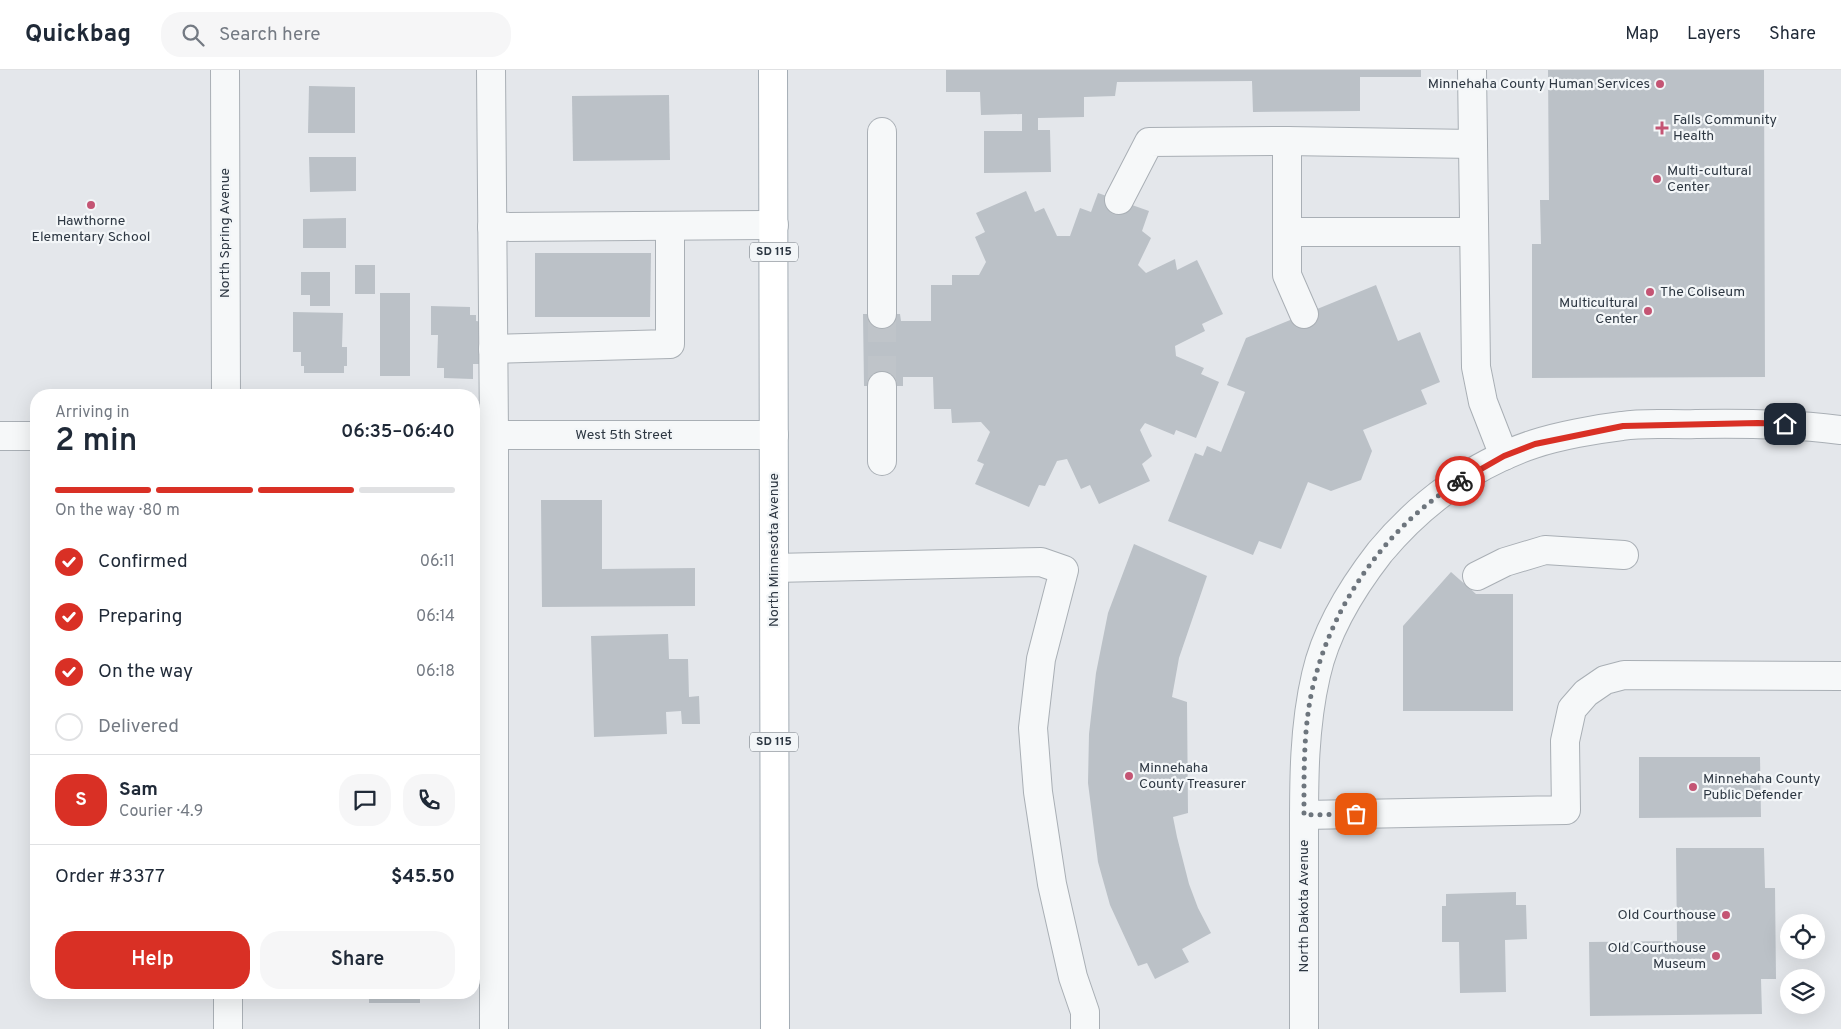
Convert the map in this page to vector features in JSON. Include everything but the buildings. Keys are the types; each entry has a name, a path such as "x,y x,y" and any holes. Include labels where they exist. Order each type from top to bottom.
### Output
{"main road":[{"name":"North Minnesota Avenue","path":"773,70 775,1029"}],"street":[{"name":"North Spring Avenue","path":"225,70 226,389"},
{"path":"492,70 493,349 484,435 494,1029"},
{"path":"1472,70 1476,367 1482,402 1504,456 1535,444 1623,426 1758,423 1841,430"},
{"path":"882,132 882,314"},
{"path":"1119,200 1149,142 1287,141 1473,144"},
{"path":"1287,141 1287,275 1304,314"},
{"path":"492,227 774,225"},
{"path":"493,349 670,344 670,226"},
{"path":"1287,232 1474,232"},
{"path":"882,386 882,461"},
{"name":"West 5th Street","path":"484,435 774,435"},
{"path":"0,436 30,436"},
{"name":"North Dakota Avenue","path":"1304,1029 1305,757 1308,713 1316,672 1330,633 1345,603 1368,568 1394,535 1424,506 1458,482 1504,456"},
{"path":"1477,576 1505,562 1545,550 1624,555"},
{"path":"774,568 1041,562 1064,570 1041,659 1033,728 1038,792 1052,884 1073,977 1085,1012 1085,1029"},
{"path":"1304,815 1566,810 1565,741 1572,709 1586,693 1605,680 1624,675 1841,676"},
{"path":"228,999 228,1029"}],"tunnel":[{"path":"882,314 882,386"}],"way so far":[{"path":"1356,814 1304,815 1308,713 1316,672 1330,633 1345,603 1368,568 1394,535 1424,506 1460,481"}],"place":[{"name":"Minnehaha County Human Services","path":"1660,84"},
{"name":"Falls Community Health","path":"1662,128"},
{"name":"Multi-cultural Center","path":"1657,179"},
{"name":"Hawthorne Elementary School","path":"91,205"},
{"name":"The Coliseum","path":"1650,292"},
{"name":"Multicultural Center","path":"1648,311"},
{"name":"Minnehaha County Treasurer","path":"1129,776"},
{"name":"Minnehaha County Public Defender","path":"1693,787"},
{"name":"Old Courthouse","path":"1726,915"},
{"name":"Old Courthouse Museum","path":"1716,956"}],"route":[{"path":"1460,481 1504,456 1535,444 1623,426 1785,424"}]}
